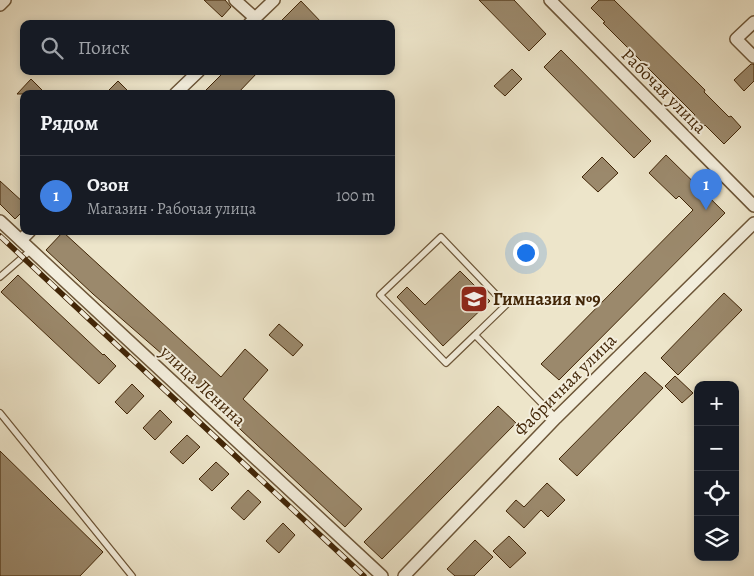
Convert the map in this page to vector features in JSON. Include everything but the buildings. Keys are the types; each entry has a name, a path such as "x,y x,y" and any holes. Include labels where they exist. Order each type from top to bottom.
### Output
{"street":[{"path":"0,5 5,0"},
{"path":"235,0 251,20"},
{"path":"253,20 274,0"},
{"name":"Рабочая улица","path":"550,0 754,206"},
{"path":"754,22 736,39 754,57"},
{"path":"179,90 195,75"},
{"name":"улица Ленина","path":"0,221 382,576"},
{"name":"Фабричная улица","path":"404,576 556,418 754,223"},
{"path":"21,240 26,235"}],"lane":[{"path":"441,237 506,305 475,335 446,363 380,295 441,237"},
{"path":"0,277 31,250"},
{"path":"475,335 556,418"},
{"path":"0,413 132,576"}],"railway":[{"path":"0,236 364,576"}],"place":[{"name":"Озон","path":"706,210"},
{"name":"Гимназия №9","path":"474,299"}]}
